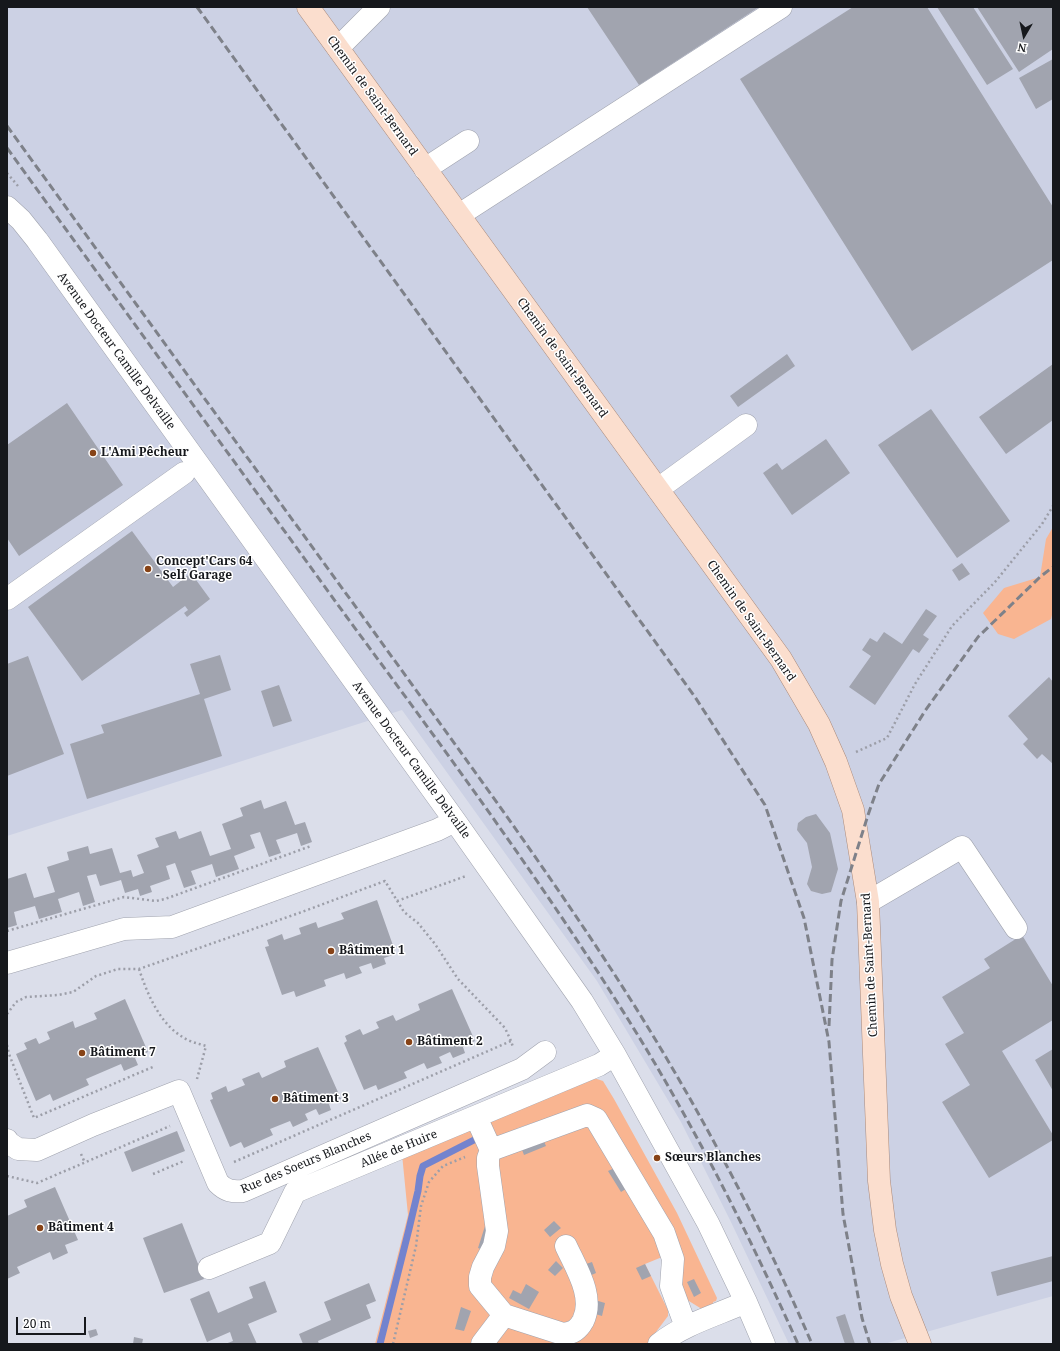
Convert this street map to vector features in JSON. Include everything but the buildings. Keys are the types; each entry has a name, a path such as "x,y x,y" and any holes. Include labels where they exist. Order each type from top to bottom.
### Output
{"main road":[{"name":"Chemin de Saint-Bernard","path":"308,7 781,659 819,724 836,762 853,810 868,902 880,1181 885,1230 892,1264 901,1296 920,1344"}],"street":[{"path":"338,48 379,7"},
{"path":"459,215 781,7"},
{"path":"425,169 468,141"},
{"name":"Avenue Docteur Camille Delvaille","path":"7,208 21,220 37,240 455,821 582,1001 615,1055 708,1224 746,1302 764,1344"},
{"path":"658,489 746,425"},
{"path":"7,599 184,473"},
{"path":"7,963 124,929 172,927 436,830 455,821"},
{"path":"868,902 962,847 1016,928"},
{"name":"Rue des Soeurs Blanches","path":"7,1140 18,1149 37,1150 94,1125 179,1091 218,1183 224,1189 233,1192 243,1191 522,1069 545,1052"},
{"name":"Allée de Huire","path":"209,1268 270,1243 295,1192 599,1065 615,1055"},
{"path":"490,1148 587,1115 596,1119 664,1233 673,1259 671,1286 686,1327"},
{"path":"476,1117 490,1148 488,1166 497,1231 494,1246 483,1267 480,1277 480,1286 504,1315 563,1334 572,1333 580,1327 584,1318 586,1309 585,1289 566,1246"},
{"path":"659,1344 686,1327 746,1302"},
{"path":"482,1344 504,1315"}],"path":[{"path":"836,762 887,738 915,684 952,626 995,582 1042,524 1053,506"},
{"path":"7,931 124,897 156,901 160,900 311,846"},
{"path":"397,901 468,876"},
{"path":"8,1012 16,1002 26,997 58,995 73,992 96,976 118,969 139,969 385,881 404,912 418,923 435,944 458,979 504,1028 522,1069"},
{"path":"139,969 148,995 164,1019 176,1032 188,1040 206,1046 196,1084"},
{"path":"7,1006 8,1012"},
{"path":"232,1163 511,1041"},
{"path":"7,1045 9,1054 34,1118 155,1066"},
{"path":"7,1176 37,1183 172,1126"},
{"path":"393,1344 416,1246 421,1206 429,1182 443,1166 490,1148"},
{"path":"153,1174 187,1160"}],"shaded area":[{"path":"7,7 1053,7 1053,1296 884,1344 789,1344 681,1122 597,981 402,710 7,836"},
{"path":"1053,527 1053,611 1051,619 1014,639 998,634 983,613 1004,588 1040,577 1046,539"},
{"path":"592,1079 603,1081 677,1213 717,1298 716,1301 713,1302 714,1307 705,1311 684,1298 682,1290 682,1271 608,1128 560,1114 518,1128 503,1139 494,1139 489,1124 491,1119"},
{"path":"592,1124 667,1255 645,1264 668,1310 668,1316 647,1344 375,1344 408,1215 402,1154 471,1128 483,1160"}],"waterway":[{"path":"380,1344 423,1166 474,1140"}],"railway":[{"path":"197,7 695,697 765,805 804,918 829,1042 843,1214 862,1318 870,1344"},
{"path":"7,126 464,757 583,926 667,1059 694,1105 768,1247 812,1344"},
{"path":"7,148 497,823 605,983 683,1112 743,1227 798,1344"},
{"path":"829,1026 832,960 841,901 879,784 925,711 978,637 1040,577 1053,567"}],"place":[{"name":"L'Ami Pêcheur","path":"93,453"},
{"name":"Concept'Cars 64 - Self Garage","path":"148,569"},
{"name":"Bâtiment 1","path":"331,951"},
{"name":"Bâtiment 2","path":"409,1042"},
{"name":"Bâtiment 7","path":"82,1053"},
{"name":"Bâtiment 3","path":"275,1099"},
{"name":"Sœurs Blanches","path":"657,1158"},
{"name":"Bâtiment 4","path":"40,1228"}]}
